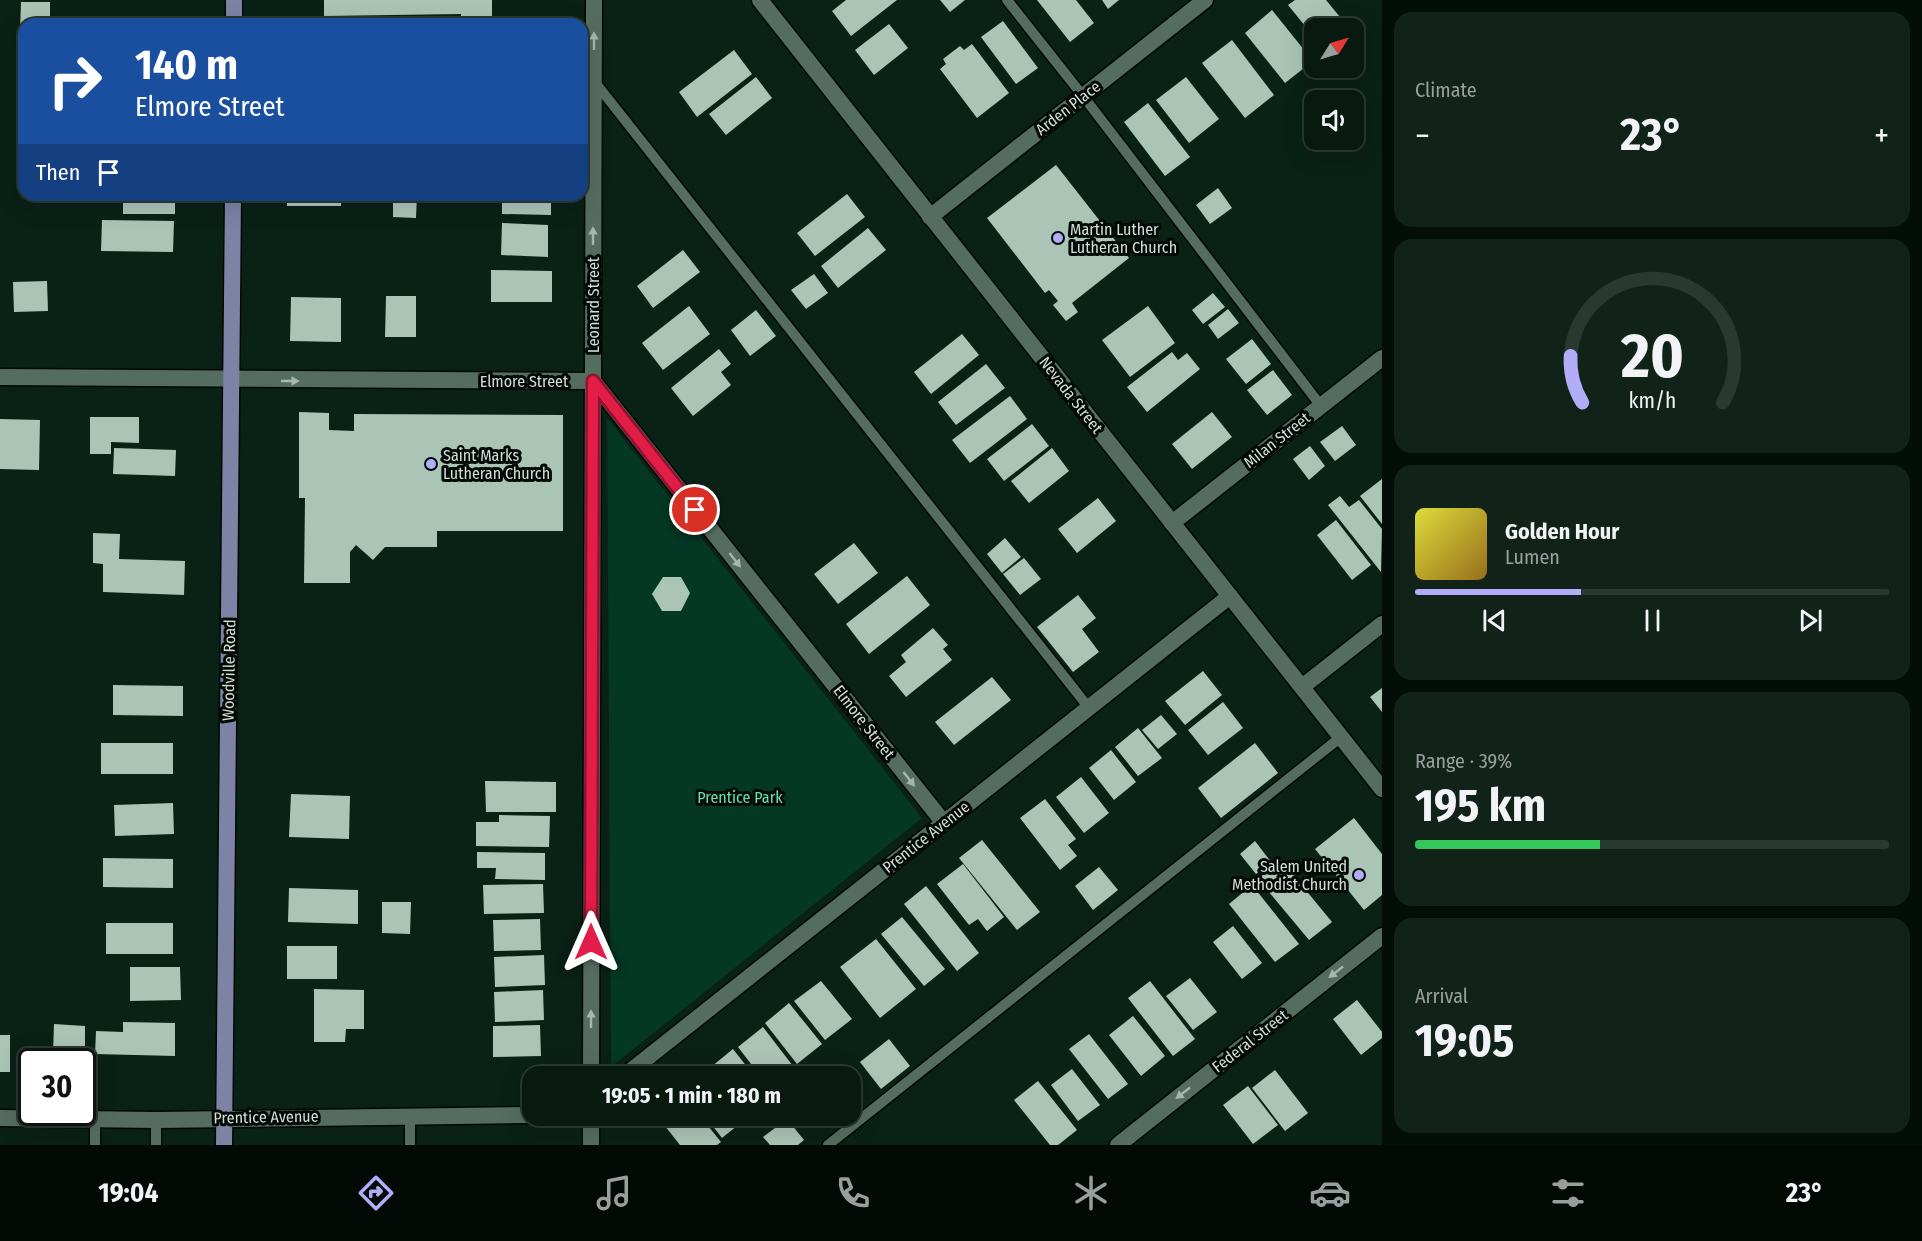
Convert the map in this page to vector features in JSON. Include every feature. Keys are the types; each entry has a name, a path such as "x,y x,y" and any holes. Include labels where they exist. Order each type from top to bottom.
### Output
{"main road":[{"path":"234,0 234,18"},
{"name":"Woodville Road","path":"224,1145 233,201"}],"street":[{"name":"Leonard Street","path":"591,1066 594,0"},
{"name":"Nevada Street","path":"760,0 1382,789"},
{"name":"Arden Place","path":"930,217 1205,0"},
{"name":"Milan Street","path":"1172,523 1382,358"},
{"name":"Elmore Street","path":"0,377 593,381 944,823"},
{"name":"Prentice Avenue","path":"637,1066 1230,596"},
{"path":"1302,687 1382,624"},
{"name":"Federal Street","path":"1118,1145 1382,936"},
{"name":"Prentice Avenue","path":"96,1118 156,1120 522,1115"},
{"name":"Prentice Avenue","path":"0,1118 18,1118"},
{"path":"591,1126 591,1145"}],"lane":[{"path":"1007,0 1320,406"},
{"path":"594,81 1089,708"},
{"path":"828,1145 1341,737"},
{"path":"410,1116 410,1145"},
{"path":"156,1120 156,1145"},
{"path":"95,1126 95,1145"}],"green space":[{"name":"Prentice Park","path":"607,418 922,818 611,1066"}],"building":[{"path":"324,0 492,0 492,18 461,18 461,14 324,16"},
{"path":"846,0 897,0 851,36 832,11"},
{"path":"940,0 965,0 950,12"},
{"path":"1037,0 1076,0 1094,23 1070,42"},
{"path":"1102,0 1119,0 1108,9"},
{"path":"1295,0 1326,0 1341,18 1304,18 1304,25 1288,5"},
{"path":"21,2 50,2 50,18 20,18"},
{"path":"1272,10 1304,50 1304,68 1285,83 1245,33"},
{"path":"1003,21 1038,68 1016,84 981,37"},
{"path":"889,24 908,48 874,75 855,50"},
{"path":"1232,40 1274,95 1245,118 1202,63"},
{"path":"972,44 1009,93 977,118 940,69 946,64 943,59 960,46 964,50"},
{"path":"734,50 752,74 697,117 679,92"},
{"path":"756,77 772,98 726,135 709,114"},
{"path":"1186,77 1219,119 1189,143 1156,100"},
{"path":"1148,103 1190,157 1165,176 1124,122"},
{"name":"Martin Luther Lutheran Church","path":"1056,165 1129,258 1072,303 1078,312 1066,321 1053,305 1058,301 1049,290 1045,293 987,218"},
{"path":"1218,188 1232,208 1210,224 1196,205"},
{"path":"847,194 865,217 815,256 797,233"},
{"path":"123,201 175,201 175,214 123,214"},
{"path":"287,201 341,201 341,206 287,206"},
{"path":"393,201 417,201 416,218 393,217"},
{"path":"502,201 551,201 551,215 502,214"},
{"path":"102,220 174,221 173,252 101,251"},
{"path":"502,223 548,225 548,257 501,255"},
{"path":"868,228 886,250 838,288 821,266"},
{"path":"683,250 700,272 653,308 637,286"},
{"path":"491,270 552,271 552,302 491,302"},
{"path":"814,274 828,293 806,309 791,290"},
{"path":"47,281 48,311 14,312 13,282"},
{"path":"1213,293 1225,307 1203,324 1192,310"},
{"path":"386,296 416,296 416,337 385,337"},
{"path":"291,297 341,298 341,342 290,341"},
{"path":"689,306 710,334 663,370 642,343"},
{"path":"1148,306 1175,343 1130,377 1102,340"},
{"path":"1228,309 1239,323 1218,339 1208,325"},
{"path":"756,310 776,336 750,356 731,330"},
{"path":"962,334 979,355 931,394 914,372"},
{"path":"1252,339 1271,364 1246,384 1226,359"},
{"path":"719,349 731,364 721,372 731,385 693,416 671,388"},
{"path":"1172,352 1178,360 1187,353 1200,369 1147,412 1127,387"},
{"path":"986,364 1005,388 956,425 938,402"},
{"path":"1273,370 1292,395 1267,415 1247,390"},
{"path":"1010,396 1027,419 970,463 952,440"},
{"name":"Saint Marks Lutheran Church","path":"299,412 329,413 329,430 354,431 354,414 563,415 563,531 437,531 437,547 385,547 373,560 356,545 350,552 350,583 304,583 305,498 299,498"},
{"path":"1212,412 1232,437 1192,469 1172,444"},
{"path":"90,417 139,417 139,443 111,442 111,454 90,454"},
{"path":"0,419 40,420 39,470 0,469"},
{"path":"1032,424 1049,446 1004,481 987,459"},
{"path":"1342,426 1356,445 1335,461 1320,442"},
{"path":"1310,446 1325,466 1309,480 1293,459"},
{"path":"114,448 176,450 175,476 113,474"},
{"path":"1052,448 1069,471 1029,503 1011,481"},
{"path":"1382,479 1382,524 1360,496"},
{"path":"1340,496 1349,507 1359,500 1382,529 1381,572 1328,505"},
{"path":"1098,498 1116,521 1077,553 1058,529"},
{"path":"1336,520 1371,565 1352,580 1317,535"},
{"path":"93,533 120,534 119,559 185,561 184,595 103,592 103,564 93,563"},
{"path":"1005,538 1021,557 1002,573 987,554"},
{"path":"854,543 878,573 838,604 814,574"},
{"path":"1024,558 1041,579 1020,595 1003,574"},
{"path":"907,576 930,605 869,654 846,624"},
{"path":"663,577 681,577 690,593 681,611 662,611 652,594"},
{"path":"1078,595 1096,618 1082,629 1099,652 1073,672 1037,627"},
{"path":"933,628 948,645 943,649 952,660 906,697 889,676 906,662 901,655"},
{"path":"1203,671 1222,695 1185,725 1165,701"},
{"path":"992,677 1011,700 954,745 935,722"},
{"path":"113,685 183,686 183,716 113,715"},
{"path":"1382,688 1382,712 1370,697"},
{"path":"1223,702 1243,728 1208,755 1188,730"},
{"path":"1161,715 1177,734 1158,749 1142,730"},
{"path":"1138,728 1162,758 1138,776 1115,747"},
{"path":"101,743 173,743 173,774 101,774"},
{"path":"1255,743 1278,773 1221,818 1198,788"},
{"path":"1111,750 1136,782 1114,800 1089,768"},
{"path":"1081,777 1109,813 1084,833 1056,797"},
{"path":"485,781 556,782 556,812 486,812"},
{"path":"291,794 350,796 349,839 289,837"},
{"path":"1045,799 1076,839 1068,845 1077,856 1060,870 1020,818"},
{"path":"173,803 174,834 115,836 114,805"},
{"path":"499,815 550,816 549,847 476,846 476,822 499,822"},
{"name":"Salem United Methodist Church","path":"1354,818 1382,854 1382,895 1364,910 1315,849"},
{"path":"982,840 1040,912 1017,930 959,858"},
{"path":"1255,841 1271,862 1256,874 1240,854"},
{"path":"477,852 545,853 545,880 495,879 496,868 477,868"},
{"path":"103,858 173,859 173,888 103,887"},
{"path":"1281,860 1332,922 1309,940 1258,879"},
{"path":"963,864 1004,917 987,931 978,919 969,925 937,884"},
{"path":"1099,867 1118,890 1093,910 1075,886"},
{"path":"543,884 544,913 484,914 483,885"},
{"path":"1252,885 1299,944 1275,962 1229,904"},
{"path":"926,886 979,953 957,971 904,904"},
{"path":"289,888 358,890 358,924 288,922"},
{"path":"382,902 411,902 410,934 382,933"},
{"path":"902,917 945,969 924,986 881,934"},
{"path":"540,919 541,950 494,951 493,920"},
{"path":"106,923 173,923 173,954 106,954"},
{"path":"1233,926 1262,963 1242,979 1213,942"},
{"path":"876,939 916,989 880,1018 840,967"},
{"path":"287,946 337,946 337,979 287,979"},
{"path":"544,955 545,985 495,987 494,957"},
{"path":"130,967 180,967 181,1000 130,1001"},
{"path":"1190,978 1217,1012 1193,1030 1166,996"},
{"path":"821,981 852,1019 825,1040 794,1001"},
{"path":"1150,981 1195,1039 1173,1056 1128,998"},
{"path":"314,989 364,990 364,1029 346,1029 345,1042 314,1042"},
{"path":"543,990 544,1020 495,1022 494,992"},
{"path":"1357,1000 1382,1032 1382,1038 1361,1055 1333,1019"},
{"path":"789,1003 822,1044 797,1064 765,1023"},
{"path":"1133,1016 1165,1056 1141,1076 1109,1035"},
{"path":"123,1022 175,1023 175,1056 96,1054 96,1031 123,1032"},
{"path":"54,1024 85,1026 85,1048 53,1048"},
{"path":"540,1025 541,1056 493,1057 493,1026"},
{"path":"763,1027 793,1066 753,1066 738,1047"},
{"path":"1089,1034 1128,1084 1108,1099 1069,1049"},
{"path":"0,1035 10,1035 10,1072 0,1072"},
{"path":"889,1039 910,1066 881,1089 860,1062"},
{"path":"733,1049 746,1066 712,1066"},
{"path":"1072,1069 1100,1105 1078,1121 1051,1085"},
{"path":"1275,1070 1308,1113 1285,1131 1252,1088"},
{"path":"1038,1081 1077,1130 1058,1145 1050,1145 1014,1100"},
{"path":"1248,1086 1278,1125 1253,1144 1223,1105"},
{"path":"665,1126 708,1126 721,1142 717,1145 680,1145"},
{"path":"713,1126 737,1126 722,1138"},
{"path":"778,1126 793,1126 804,1140 798,1145 770,1145 763,1137"}],"place":[{"name":"Martin Luther Lutheran Church","path":"1058,238"},
{"name":"Saint Marks Lutheran Church","path":"431,464"},
{"name":"Salem United Methodist Church","path":"1359,875"}],"route":[{"path":"591,942 593,381 695,510"}]}
